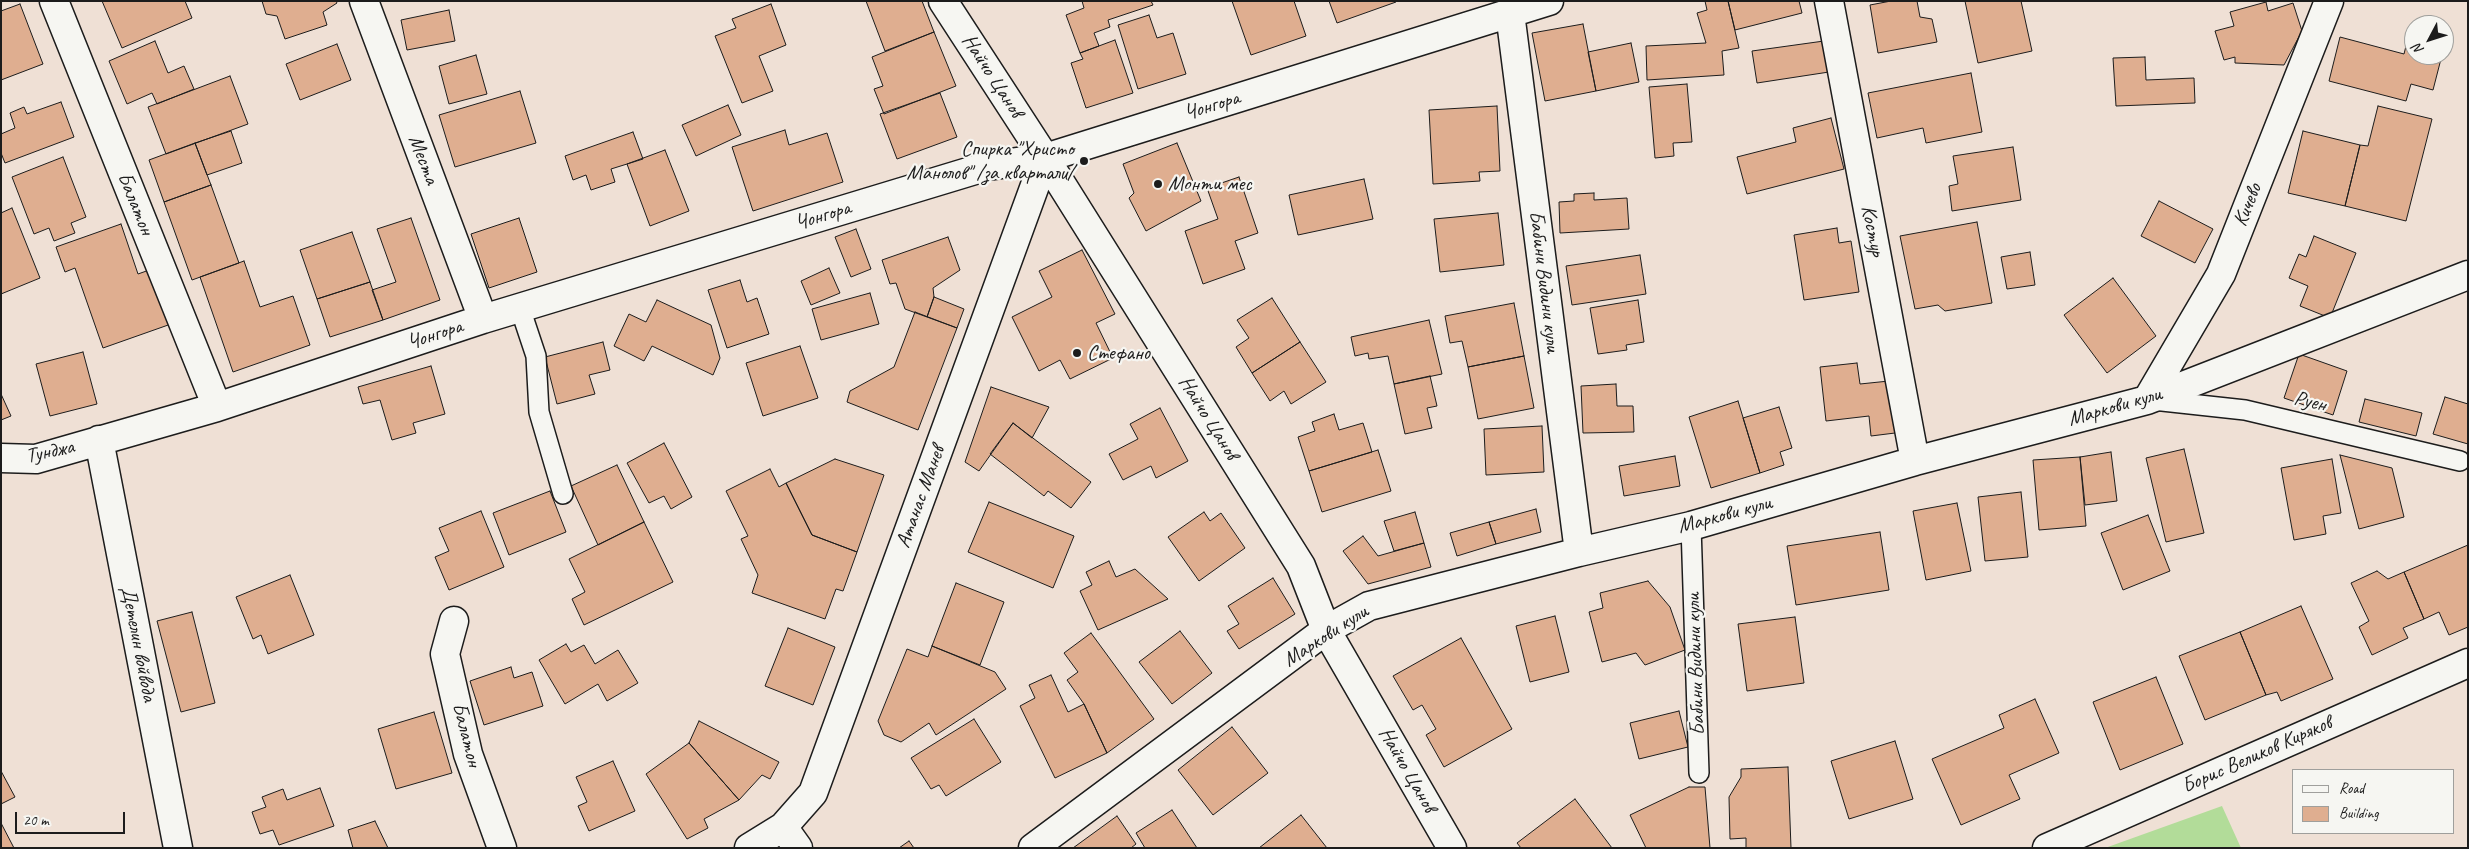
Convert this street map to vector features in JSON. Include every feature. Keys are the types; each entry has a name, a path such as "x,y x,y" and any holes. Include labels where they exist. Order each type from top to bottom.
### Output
{"street":[{"name":"Балатон","path":"54,1 217,407"},
{"name":"Места","path":"364,1 483,319"},
{"name":"Найчо Цанов","path":"943,1 1045,158 1301,566 1326,630 1452,848"},
{"name":"Чонгора","path":"99,440 217,407 483,319 988,166 1045,158 1549,1"},
{"name":"Костур","path":"1829,1 1915,461"},
{"name":"Кичево","path":"2148,400 2220,274 2330,1"},
{"name":"Бабини Видини кули","path":"1510,13 1579,552"},
{"name":"Атанас Манев","path":"750,848 791,837 813,793 1045,158"},
{"name":"Маркови кули","path":"1033,848 1326,630 1370,606 1579,552 1691,526 1915,461 2148,400 2468,275"},
{"name":"Тунджа","path":"1,458 36,459 99,440"},
{"name":"Детелин войвода","path":"99,440 178,848"},
{"name":"Балатон","path":"454,621 445,654 468,754 502,848"},
{"name":"Борис Великов Киряков","path":"2047,848 2468,662"}],"lane":[{"path":"520,308 536,356 539,412 564,494"},
{"name":"Руен","path":"2148,400 2245,410 2460,461"},
{"name":"Бабини Видини кули","path":"1691,526 1699,773"}],"green space":[{"path":"2222,806 2241,848 2105,848"}],"building":[{"path":"102,1 185,1 192,18 122,48"},
{"path":"262,1 336,1 337,3 323,12 327,25 285,39 277,16 266,14"},
{"path":"866,1 922,1 934,32 885,51"},
{"path":"1082,1 1151,1 1153,5 1108,20 1110,27 1094,33 1099,46 1080,53 1066,15 1084,8"},
{"path":"1232,1 1294,1 1306,36 1251,55"},
{"path":"1329,1 1396,1 1396,2 1337,23"},
{"path":"1705,1 1728,1 1739,48 1722,51 1724,75 1647,80 1646,46 1706,43 1697,13 1707,10"},
{"path":"1728,1 1799,1 1802,13 1735,30"},
{"path":"1891,1 1917,1 1920,17 1932,19 1937,42 1878,53 1870,5"},
{"path":"1965,1 2021,1 2032,51 1978,63"},
{"path":"2266,2 2268,11 2293,3 2302,31 2284,65 2235,63 2235,57 2224,60 2215,31 2234,26 2230,12"},
{"path":"20,4 43,64 1,80 1,11"},
{"path":"771,4 786,45 759,56 773,91 742,103 715,36 736,28 732,19"},
{"path":"449,10 455,41 407,50 401,20"},
{"path":"1149,15 1157,38 1173,33 1186,74 1138,89 1118,25"},
{"path":"1583,24 1596,91 1545,101 1532,33"},
{"path":"934,32 956,86 884,114 874,89 883,86 872,57"},
{"path":"2340,37 2404,54 2404,65 2439,65 2433,90 2411,84 2406,101 2329,81"},
{"path":"1115,40 1133,93 1086,108 1071,63 1083,59 1080,53"},
{"path":"155,41 168,73 184,66 194,89 157,104 152,93 127,104 109,61"},
{"path":"1824,41 1829,72 1757,83 1752,51"},
{"path":"1631,43 1639,82 1596,91 1588,52"},
{"path":"337,44 351,80 300,100 286,64"},
{"path":"476,55 487,94 449,104 439,66"},
{"path":"2145,57 2146,80 2194,78 2195,103 2116,106 2113,58"},
{"path":"1971,73 1982,132 1926,143 1923,128 1877,138 1868,93"},
{"path":"230,76 248,124 166,154 148,107"},
{"path":"1687,84 1692,142 1673,143 1674,156 1655,158 1649,87"},
{"path":"520,91 536,143 455,167 439,115"},
{"path":"940,93 957,137 897,159 880,114"},
{"path":"61,102 74,137 5,163 1,153 1,134 15,128 10,113 24,107 27,114"},
{"path":"728,105 741,135 696,156 682,125"},
{"path":"1497,106 1500,171 1479,172 1480,181 1433,184 1429,110"},
{"path":"2378,106 2432,119 2406,221 2345,206 2360,145 2368,146"},
{"path":"1831,118 1844,169 1747,194 1737,157 1796,142 1793,128"},
{"path":"785,130 789,145 827,133 843,182 753,211 732,147"},
{"path":"231,131 242,163 207,175 195,143"},
{"path":"2303,131 2360,145 2345,206 2288,193"},
{"path":"633,132 643,159 611,169 615,182 591,190 586,175 573,180 565,156"},
{"path":"195,143 211,185 164,202 149,160"},
{"path":"1177,143 1201,201 1146,231 1129,198 1134,193 1123,164"},
{"path":"2013,147 2021,200 1952,211 1949,186 1958,184 1953,156"},
{"path":"665,150 689,211 650,226 627,164"},
{"path":"63,157 86,217 71,223 75,233 54,241 49,228 34,234 12,177"},
{"path":"1239,177 1258,233 1235,241 1245,269 1203,284 1185,231 1218,219 1207,188"},
{"path":"1364,179 1373,219 1298,235 1289,195"},
{"path":"211,185 239,263 192,280 164,202"},
{"path":"1594,193 1594,200 1627,198 1629,229 1560,233 1559,202 1574,201 1574,194"},
{"path":"2159,201 2213,229 2195,263 2141,236"},
{"path":"12,208 40,278 1,294 1,213"},
{"path":"1498,213 1504,265 1440,272 1434,219"},
{"path":"411,218 440,300 383,320 372,290 396,282 377,229"},
{"path":"519,218 537,272 489,288 471,234"},
{"path":"1977,222 1992,303 1945,311 1938,305 1915,309 1900,236"},
{"path":"121,224 138,274 152,269 171,324 103,348 75,268 65,272 56,247"},
{"path":"1837,228 1839,243 1851,241 1859,292 1804,300 1794,235"},
{"path":"856,229 871,269 851,277 835,237"},
{"path":"352,232 370,282 317,299 300,250"},
{"path":"2314,236 2356,253 2330,318 2300,306 2308,286 2289,278 2299,254 2306,257"},
{"path":"948,237 960,270 933,288 934,297 927,317 905,309 896,283 890,284 882,260"},
{"path":"1082,250 1115,314 1096,323 1113,358 1070,379 1060,360 1039,371 1012,317 1052,297 1039,271"},
{"path":"2030,252 2035,285 2007,289 2001,257"},
{"path":"1640,255 1646,294 1572,305 1566,266"},
{"path":"244,261 260,307 293,296 310,345 233,372 200,277"},
{"path":"829,268 840,293 811,305 801,281"},
{"path":"2113,278 2156,336 2107,373 2064,315"},
{"path":"740,280 747,302 757,298 769,334 727,348 708,290"},
{"path":"370,282 383,320 330,337 317,299"},
{"path":"870,293 879,324 821,340 812,309"},
{"path":"934,297 964,309 957,328 927,317"},
{"path":"1272,298 1300,342 1252,373 1236,347 1249,338 1237,320"},
{"path":"657,300 711,325 720,358 713,375 652,346 644,361 614,346 629,314 646,322"},
{"path":"1638,300 1644,342 1626,345 1627,350 1598,354 1590,308"},
{"path":"1514,303 1524,356 1468,367 1462,341 1450,343 1445,316"},
{"path":"915,312 957,328 918,430 847,402 850,391 894,367"},
{"path":"1429,320 1442,374 1394,384 1388,356 1369,359 1368,353 1355,356 1351,337"},
{"path":"603,342 610,370 589,375 595,394 557,404 545,357"},
{"path":"1300,342 1326,382 1291,404 1284,391 1270,401 1252,373"},
{"path":"800,346 818,398 763,416 746,363"},
{"path":"83,352 97,404 50,416 36,364"},
{"path":"2299,354 2347,371 2333,415 2284,398"},
{"path":"1524,356 1534,408 1478,419 1468,367"},
{"path":"1857,363 1860,384 1889,381 1895,433 1871,436 1869,416 1826,421 1820,367"},
{"path":"431,366 445,414 413,423 416,433 392,440 380,400 363,404 358,387"},
{"path":"1430,376 1437,406 1427,408 1432,428 1405,434 1394,384"},
{"path":"1616,384 1617,406 1633,406 1634,432 1583,433 1581,386"},
{"path":"991,387 1049,407 1032,438 1013,423 979,471 965,462"},
{"path":"1,394 11,416 1,420"},
{"path":"2445,397 2468,404 2468,444 2433,434"},
{"path":"2365,399 2422,413 2416,436 2359,422"},
{"path":"1738,401 1760,473 1711,488 1689,417"},
{"path":"1779,407 1792,448 1780,452 1784,465 1760,473 1743,418"},
{"path":"1160,408 1188,461 1156,478 1151,466 1123,480 1109,454 1138,439 1130,424"},
{"path":"1334,414 1339,430 1363,423 1372,452 1309,471 1298,437 1315,431 1312,422"},
{"path":"1013,423 1091,482 1071,508 1048,491 1044,496 990,454"},
{"path":"1542,426 1544,472 1486,475 1484,429"},
{"path":"664,443 692,497 671,509 664,496 649,503 627,463"},
{"path":"2184,449 2204,533 2166,542 2146,458"},
{"path":"1378,450 1391,491 1322,512 1309,471"},
{"path":"2111,452 2117,501 2085,505 2080,457"},
{"path":"2340,455 2392,468 2404,517 2359,529"},
{"path":"1675,456 1680,486 1624,496 1619,466"},
{"path":"2080,457 2086,526 2039,530 2033,460"},
{"path":"835,459 884,475 857,552 812,535 786,483"},
{"path":"2332,459 2341,513 2323,516 2326,534 2294,540 2281,468"},
{"path":"617,465 644,522 598,545 571,486"},
{"path":"770,469 779,487 786,483 812,535 857,552 843,591 836,589 825,619 752,593 758,575 741,539 748,536 726,491"},
{"path":"550,491 566,532 509,555 493,513"},
{"path":"2021,492 2028,557 1985,561 1978,497"},
{"path":"989,502 1074,536 1053,588 968,552"},
{"path":"1957,503 1971,571 1926,580 1913,511"},
{"path":"1536,509 1541,532 1496,544 1489,522"},
{"path":"481,511 504,567 449,590 435,557 449,551 439,528"},
{"path":"1204,512 1210,521 1221,513 1245,548 1199,581 1168,537"},
{"path":"1415,512 1424,543 1394,551 1384,521"},
{"path":"2148,515 2170,571 2123,590 2101,533"},
{"path":"644,522 673,582 584,625 572,599 585,592 569,559"},
{"path":"1489,522 1496,544 1457,556 1450,533"},
{"path":"1880,532 1889,590 1796,605 1787,546"},
{"path":"1363,536 1378,556 1424,543 1431,567 1368,584 1343,551"},
{"path":"2468,545 2468,627 2449,635 2439,612 2424,619 2404,572"},
{"path":"1109,561 1116,577 1135,569 1168,599 1098,630 1080,591 1092,585 1086,572"},
{"path":"2377,571 2388,579 2404,572 2424,619 2403,628 2408,638 2372,655 2359,627 2369,621 2351,583"},
{"path":"290,575 314,635 268,654 261,635 253,639 236,597"},
{"path":"1273,578 1295,614 1239,649 1227,631 1239,624 1228,606"},
{"path":"1648,581 1670,607 1685,650 1645,665 1636,653 1602,662 1589,612 1603,608 1600,593"},
{"path":"956,583 1004,602 980,665 932,646"},
{"path":"2301,606 2333,679 2281,701 2277,692 2266,695 2240,632"},
{"path":"192,612 215,703 181,712 157,621"},
{"path":"1555,616 1569,672 1530,682 1516,626"},
{"path":"1795,617 1804,683 1747,691 1738,624"},
{"path":"788,628 835,647 813,705 765,686"},
{"path":"1180,631 1212,673 1172,704 1139,662"},
{"path":"2240,632 2266,695 2205,720 2179,656"},
{"path":"1091,633 1154,719 1107,753 1084,704 1067,680 1078,672 1064,653"},
{"path":"1461,638 1512,729 1444,767 1426,735 1436,729 1422,705 1413,710 1393,676"},
{"path":"566,644 571,652 584,645 595,664 618,650 638,683 607,701 598,684 565,704 539,660"},
{"path":"932,646 995,672 1006,689 936,735 929,723 901,742 884,735 878,721 907,649 928,657"},
{"path":"511,667 514,678 532,672 543,706 484,725 470,681"},
{"path":"1051,675 1068,712 1084,704 1107,753 1055,778 1020,706 1035,698 1029,685"},
{"path":"2156,677 2183,744 2120,770 2093,702"},
{"path":"2035,699 2059,753 2009,775 2020,799 1961,825 1932,759 2004,728 1999,715"},
{"path":"1679,711 1688,747 1639,759 1630,723"},
{"path":"434,712 452,773 396,789 378,729"},
{"path":"974,719 1001,762 946,796 939,785 931,789 911,758"},
{"path":"699,721 779,762 770,779 762,775 739,800 689,743"},
{"path":"1232,727 1268,773 1213,815 1178,770"},
{"path":"1895,741 1913,799 1849,819 1831,761"},
{"path":"689,743 739,800 704,819 708,828 687,839 646,774"},
{"path":"613,761 635,811 589,831 578,806 587,802 576,777"},
{"path":"1788,767 1791,848 1746,848 1746,838 1730,839 1729,797 1741,777 1741,769"},
{"path":"1,771 15,797 1,804"},
{"path":"1689,787 1705,787 1710,848 1646,848 1630,815"},
{"path":"320,788 334,826 279,845 273,830 260,834 252,812 266,807 262,797 283,789 287,800"},
{"path":"1575,799 1612,848 1521,848 1517,843"},
{"path":"1172,810 1197,848 1145,848 1136,833"},
{"path":"1301,815 1327,848 1259,848"},
{"path":"1117,816 1136,844 1131,848 1073,848"},
{"path":"375,821 388,848 353,848 348,830"},
{"path":"1,823 14,848 1,848"},
{"path":"909,841 914,848 899,848"}],"place":[{"name":"Спирка \"Христо Манолов\" /за квартали/","path":"1084,161"},
{"name":"Монти мес","path":"1158,184"},
{"name":"Стефано","path":"1077,353"}]}
